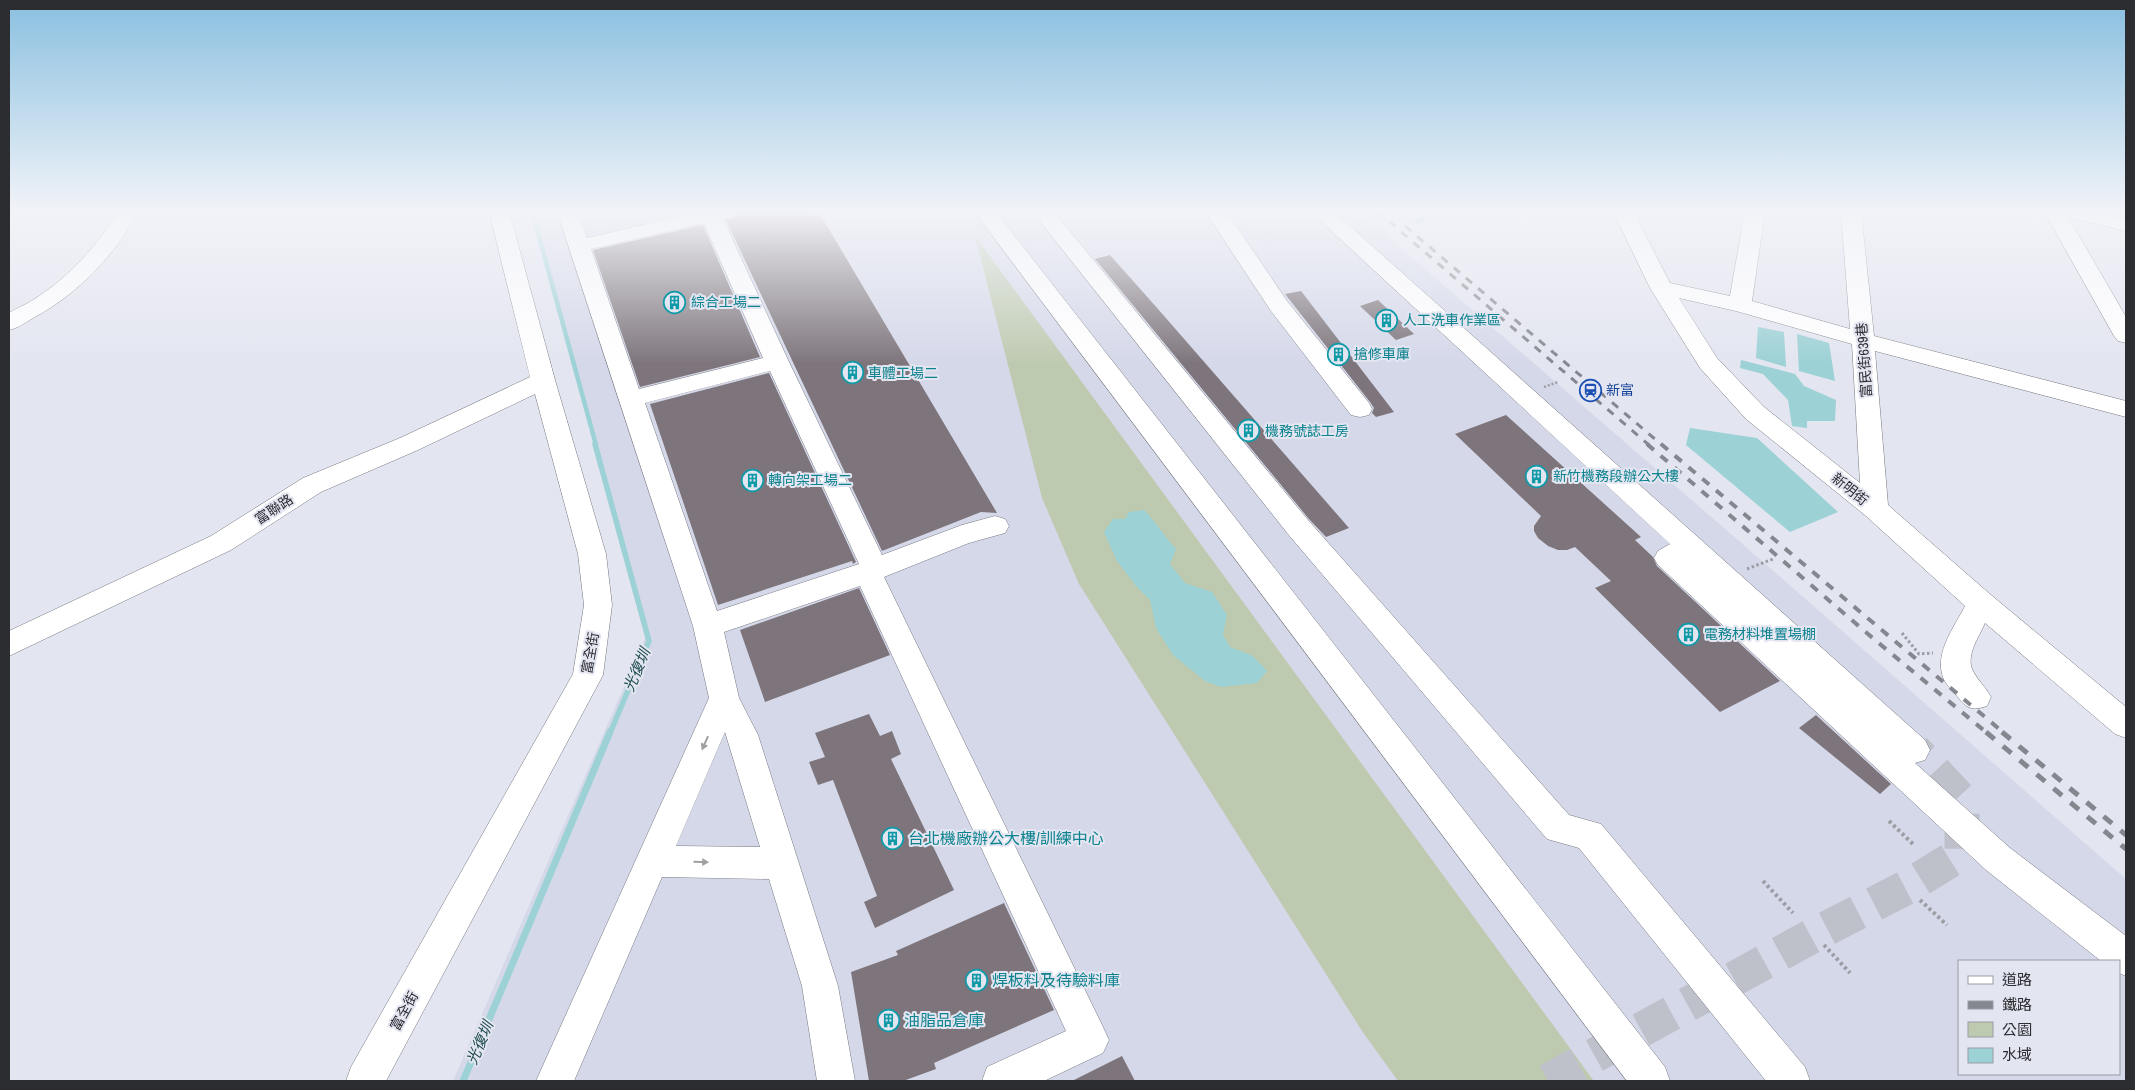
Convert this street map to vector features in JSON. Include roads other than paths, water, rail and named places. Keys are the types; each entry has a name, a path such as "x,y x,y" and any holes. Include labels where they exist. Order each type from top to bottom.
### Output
{"street":[{"path":"9,323 47,301 64,288 88,262"},
{"name":"富全街","path":"365,1081 588,675 598,605 592,554 512,262"},
{"path":"583,262 708,626 724,698 742,735 820,986 836,1081"},
{"path":"738,262 776,362 1090,1040 1000,1081"},
{"path":"1022,262 1651,1081"},
{"path":"1083,262 1311,542 1559,828 1589,835 1791,1081"},
{"path":"1249,262 1279,306 1360,409"},
{"path":"1375,262 1914,750"},
{"name":"新明街","path":"1648,262 1661,288 1708,363 1755,413 1875,509 1981,603 2126,725"},
{"path":"1740,305 1747,262"},
{"name":"富民街639巷","path":"1856,262 1875,509"},
{"path":"2083,262 2126,336"},
{"path":"1661,288 1740,305 1863,340 2126,409"},
{"path":"630,399 776,362"},
{"name":"富聯路","path":"9,644 221,543 312,485 408,444 543,380"},
{"path":"708,626 872,570 962,535 995,526"},
{"path":"1689,545 1668,558 1998,859 2126,958"},
{"path":"1976,697 1957,674 1956,652 1981,603"},
{"path":"555,1081 724,698"},
{"path":"652,861 782,863"}],"water":[{"path":"1758,327 1784,332 1786,367 1756,358"},
{"path":"1797,334 1829,343 1835,381 1799,371"},
{"path":"1741,360 1795,374 1804,386 1836,400 1835,421 1807,421 1807,428 1792,426 1788,400 1763,374 1740,368"},
{"path":"1690,428 1757,438 1838,512 1790,532 1686,445"},
{"path":"1144,510 1176,549 1170,564 1185,583 1212,592 1227,615 1223,635 1230,647 1253,656 1267,671 1257,683 1221,687 1205,681 1173,655 1156,628 1150,600 1136,586 1117,561 1104,532 1113,519 1125,519 1129,512"}],"waterway":[{"name":"光復圳","path":"546,262 596,445"},
{"name":"光復圳","path":"595,444 649,641 610,733"},
{"name":"光復圳","path":"463,1081 610,732"}],"tunnel":[{"path":"1548,1081 1814,935 1907,887 1962,853 1962,801 1914,750"}],"railway":[{"path":"1436,262 1649,445"},
{"path":"1447,262 1662,445"},
{"path":"1647,444 1875,640 1987,733"},
{"path":"1661,444 2004,733"},
{"path":"1986,732 2126,849"},
{"path":"2002,732 2126,835"}],"place":[{"name":"綜合工場二","path":"675,302"},
{"name":"人工洗車作業區","path":"1387,320"},
{"name":"搶修車庫","path":"1338,354"},
{"name":"車體工場二","path":"852,373"},
{"name":"新富","path":"1590,390"},
{"name":"機務號誌工房","path":"1249,431"},
{"name":"新竹機務段辦公大樓","path":"1537,476"},
{"name":"轉向架工場二","path":"752,480"},
{"name":"電務材料堆置場棚","path":"1688,634"},
{"name":"台北機廠辦公大樓/訓練中心","path":"892,838"},
{"name":"焊板料及待驗料庫","path":"976,980"},
{"name":"油脂品倉庫","path":"888,1020"}]}
